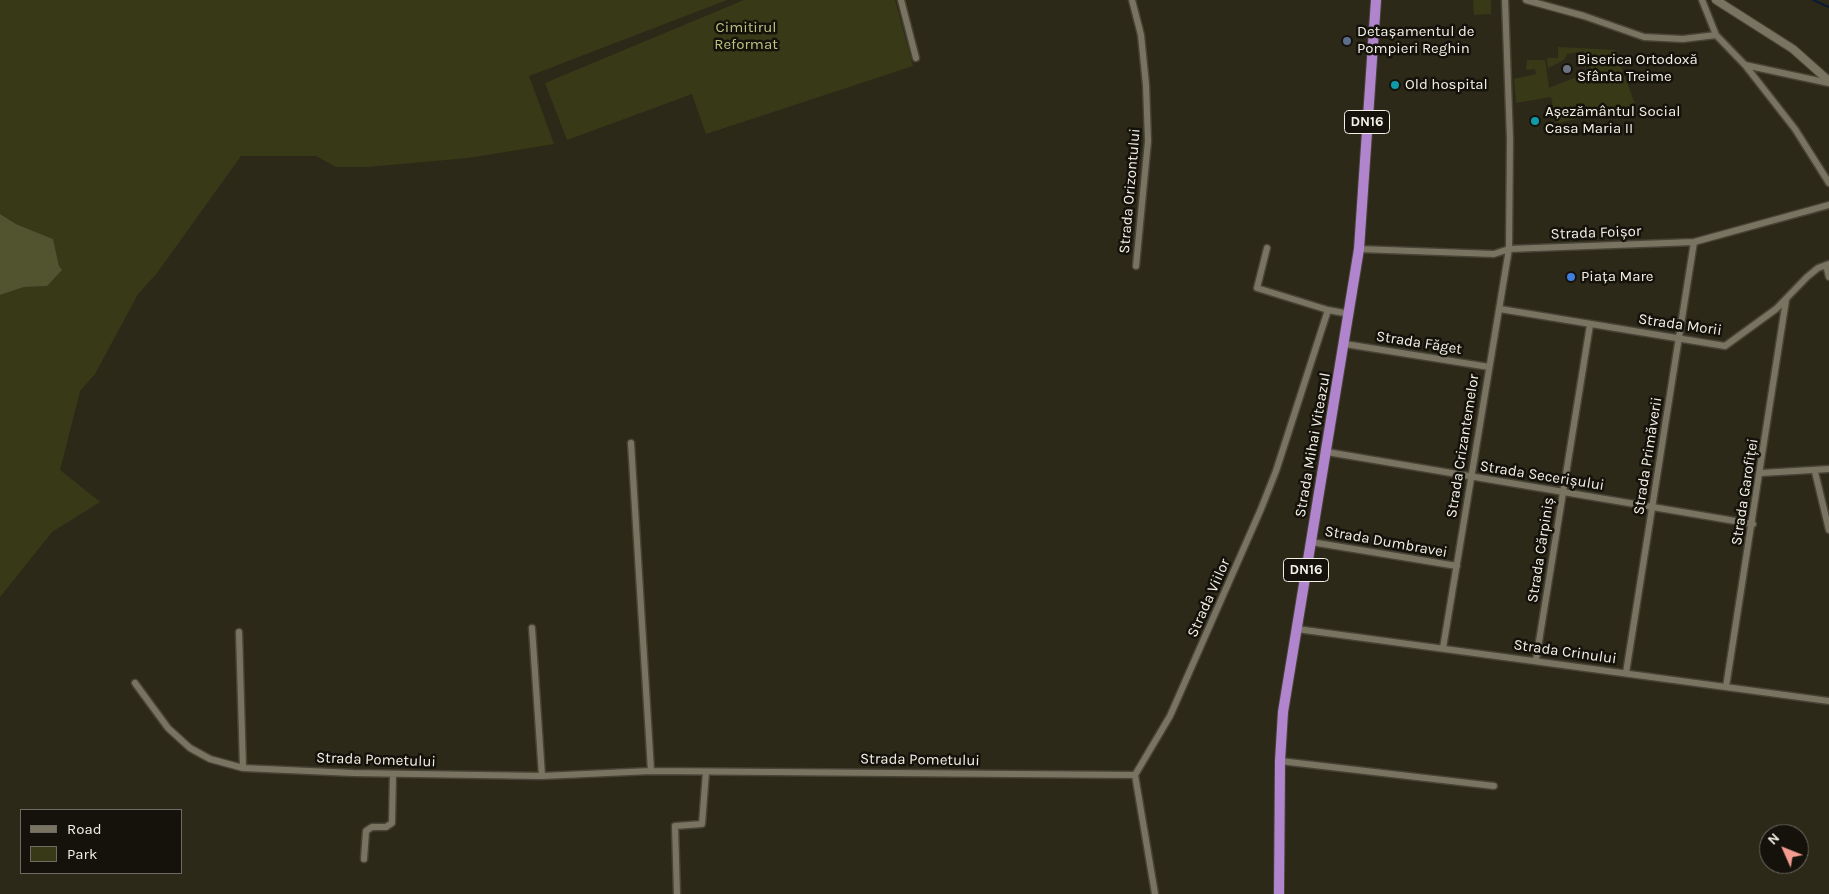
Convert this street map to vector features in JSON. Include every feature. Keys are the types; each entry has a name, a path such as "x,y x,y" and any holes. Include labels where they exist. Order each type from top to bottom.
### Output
{"highway":[{"name":"Strada Mihai Viteazul","path":"1279,894 1280,761 1283,712 1350,314 1359,249 1376,0"}],"street":[{"path":"901,0 916,58"},
{"name":"Strada Orizontului","path":"1132,0 1142,44 1148,141 1136,266"},
{"name":"Strada Crizantemelor","path":"1443,648 1509,249 1510,139 1505,0"},
{"path":"1526,0 1584,16 1644,37 1683,39 1716,35"},
{"path":"1702,0 1716,35 1745,65 1795,129 1829,183"},
{"path":"1716,0 1793,49 1829,82"},
{"path":"1745,65 1829,82"},
{"name":"Strada Foișor","path":"1359,249 1494,254 1509,249 1694,242 1829,205"},
{"name":"Strada Primăverii","path":"1626,673 1694,242"},
{"path":"1268,248 1257,288 1328,310 1350,314"},
{"path":"1827,264 1829,278"},
{"name":"Strada Morii","path":"1500,309 1725,346 1786,300 1807,276 1827,264"},
{"name":"Strada Garofiței","path":"1726,687 1761,473 1786,300"},
{"name":"Strada Viilor","path":"1135,775 1170,716 1262,509 1328,310"},
{"name":"Strada Cărpiniș","path":"1536,660 1590,325"},
{"name":"Strada Făget","path":"1345,344 1488,367"},
{"path":"631,443 651,771"},
{"name":"Strada Secerișului","path":"1327,452 1753,524"},
{"path":"1761,473 1829,470"},
{"path":"1815,472 1829,530"},
{"name":"Strada Dumbravei","path":"1311,542 1457,566"},
{"path":"532,628 542,776"},
{"name":"Strada Crinului","path":"1297,629 1829,700"},
{"path":"239,632 243,768"},
{"name":"Strada Pometului","path":"135,683 168,728 190,748 210,759 243,768 393,774 542,776 651,771 1135,775"},
{"path":"1280,761 1494,786"},
{"path":"677,894 675,826 702,824 706,772"},
{"path":"364,859 366,831 372,827 386,827 392,823 393,774"},
{"path":"1135,775 1155,894"}],"green space":[{"path":"0,0 727,0 529,76 554,144 468,158 367,167 336,167 316,156 241,156 157,273 138,294 95,374 80,391 60,470 100,502 52,532 0,597 0,295 24,287 47,286 59,266 53,239 16,224 0,214"},
{"name":"Cimitirul Reformat","path":"744,0 895,0 913,66 706,134 692,94 567,140 545,83"},
{"path":"1473,0 1491,0 1491,14 1474,15"},
{"path":"1558,47 1615,50 1636,107 1557,123 1551,97 1516,103 1514,79 1536,74 1535,69 1526,70 1527,60 1545,60 1549,88 1591,71 1589,59 1586,59 1584,51 1567,54 1564,60 1548,68 1547,58 1558,58"},
{"path":"0,214 16,224 53,239 59,266 62,270 47,286 24,287 0,295"}],"waterway":[{"path":"1813,0 1829,7"}],"place":[{"name":"Detașamentul de Pompieri Reghin","path":"1347,41"},
{"name":"Biserica Ortodoxă Sfânta Treime","path":"1567,69"},
{"name":"Old hospital","path":"1395,85"},
{"name":"Așezământul Social Casa Maria II","path":"1535,121"},
{"name":"Piața Mare","path":"1571,277"}]}
